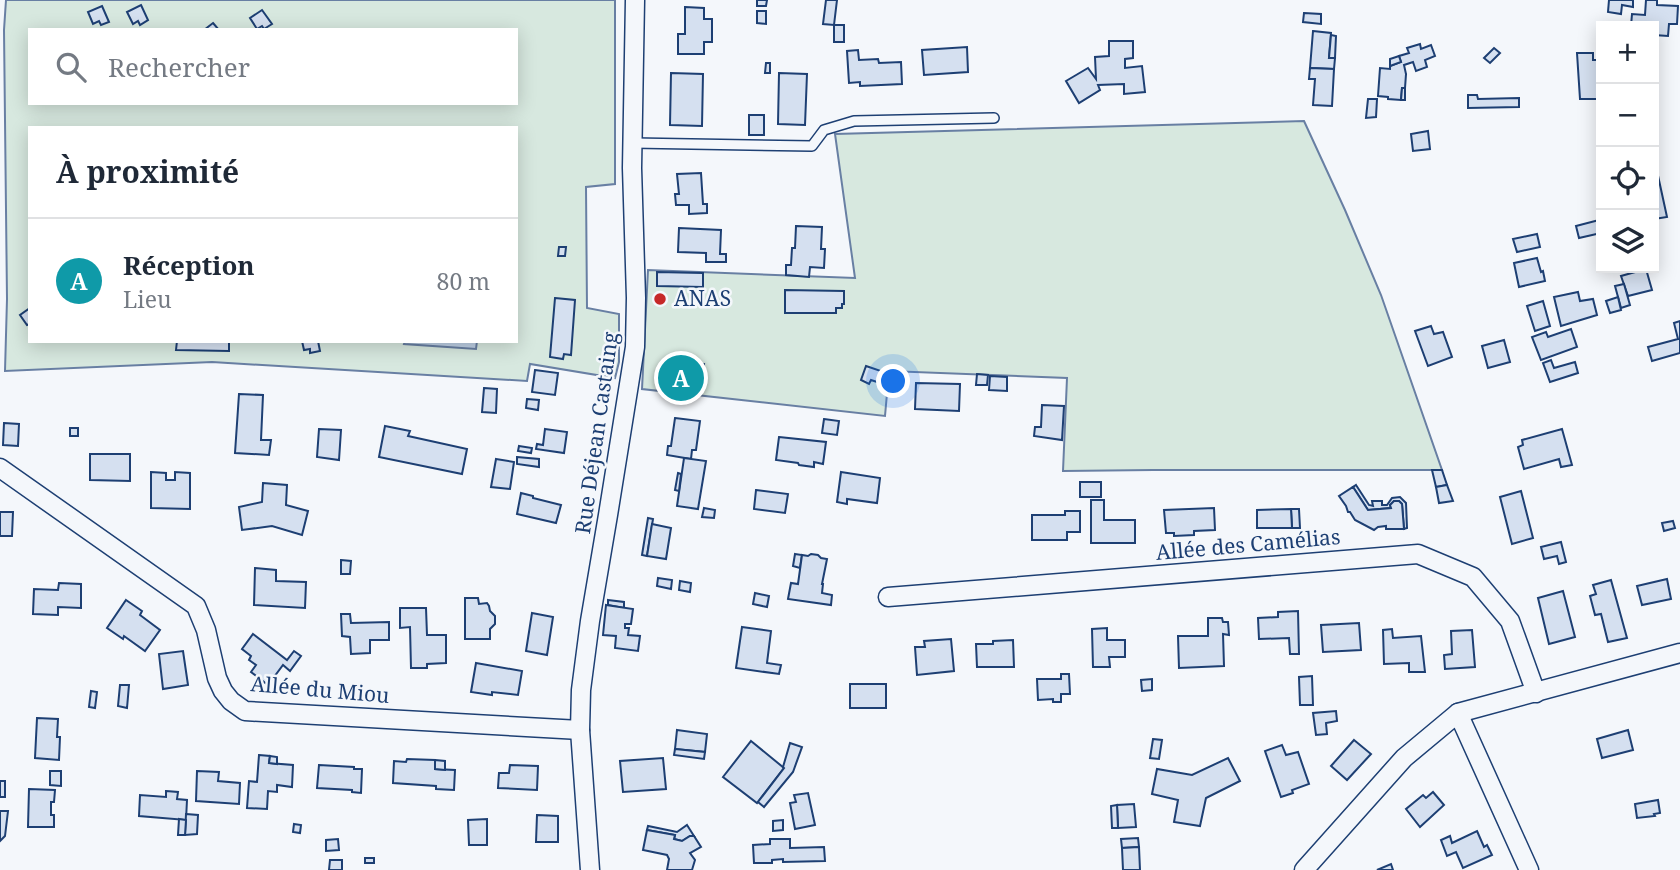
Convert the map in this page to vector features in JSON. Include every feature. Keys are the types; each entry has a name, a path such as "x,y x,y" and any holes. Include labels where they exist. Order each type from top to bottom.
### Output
{"street":[{"name":"Rue Déjean Castaing","path":"590,870 580,730 581,690 635,347 635,0"},
{"name":"Allée du Miou","path":"0,468 196,606 206,630 220,685 231,701 245,710 580,730"},
{"name":"Allée des Camélias","path":"888,597 1418,554 1473,577 1510,621 1536,693"},
{"path":"1304,870 1404,758 1458,713 1680,653"},
{"path":"1458,713 1529,870"}],"lane":[{"path":"633,143 812,146 824,130 854,121 994,118"}],"shaded area":[{"path":"6,0 615,0 615,184 586,187 587,308 619,314 619,362 615,378 530,364 527,381 212,362 5,371 7,299 4,30"},
{"path":"1304,121 1381,295 1442,470 1063,471 1067,378 889,371 885,416 642,389 648,270 855,278 835,134"}],"water":[{"path":"404,343 477,343 476,349"}],"building":[{"path":"757,0 767,0 766,6 757,6"},
{"path":"826,0 837,0 834,25 823,24"},
{"path":"1609,0 1633,0 1633,7 1622,5 1621,14 1608,12"},
{"path":"1646,0 1657,0 1657,5 1678,6 1677,24 1669,24 1668,36 1659,35 1659,21 1631,21 1632,14 1645,15"},
{"path":"141,5 148,20 140,25 138,21 133,24 127,12"},
{"path":"102,6 109,22 101,25 99,21 93,24 88,12"},
{"path":"685,7 704,8 704,19 712,19 712,42 704,42 704,54 678,54 678,34 685,34"},
{"path":"262,10 272,24 266,28 256,28 250,18"},
{"path":"757,11 766,11 766,24 757,23"},
{"path":"1304,13 1321,14 1321,24 1303,22"},
{"path":"834,25 844,25 844,42 834,42"},
{"path":"1313,31 1331,33 1329,58 1335,58 1334,69 1310,68"},
{"path":"1331,35 1336,36 1335,58 1329,58"},
{"path":"1109,41 1133,41 1133,58 1125,59 1125,68 1142,66 1145,92 1124,94 1124,84 1098,85 1100,90 1079,103 1066,81 1088,68 1096,79 1095,57 1109,56"},
{"path":"1420,44 1421,49 1431,45 1435,56 1425,60 1427,67 1416,71 1413,62 1404,65 1405,88 1402,88 1401,100 1378,96 1380,68 1390,69 1390,66 1401,62 1399,56 1409,53 1407,48"},
{"path":"967,47 968,72 924,75 922,50"},
{"path":"1494,48 1500,53 1490,63 1484,58"},
{"path":"858,50 859,60 901,62 902,84 860,86 860,82 849,83 847,51"},
{"path":"1577,53 1593,53 1593,60 1596,60 1596,99 1580,99"},
{"path":"1399,56 1401,62 1390,66 1390,59"},
{"path":"766,63 770,63 770,73 765,73"},
{"path":"1310,68 1334,69 1332,106 1313,105 1315,79 1309,79"},
{"path":"671,73 703,74 702,126 670,125"},
{"path":"779,73 807,74 805,125 778,124"},
{"path":"1402,88 1405,88 1405,100 1401,100"},
{"path":"1468,95 1477,95 1478,99 1519,98 1519,107 1468,108"},
{"path":"1368,99 1377,99 1376,117 1366,118"},
{"path":"749,115 764,115 764,135 749,135"},
{"path":"1428,131 1430,149 1413,151 1411,134"},
{"path":"701,173 703,204 707,204 707,213 689,214 689,205 676,205 675,194 679,194 677,174"},
{"path":"1659,180 1667,217 1659,218"},
{"path":"1596,221 1596,234 1579,238 1576,226"},
{"path":"796,226 822,227 824,268 810,267 809,277 786,275 786,265 791,265 792,248 795,248"},
{"path":"679,228 721,230 720,254 726,254 726,262 706,262 706,253 678,252"},
{"path":"1537,234 1540,247 1517,252 1513,239"},
{"path":"559,247 566,247 565,256 558,256"},
{"path":"1537,258 1545,281 1519,287 1514,263"},
{"path":"657,272 703,273 703,287 657,286"},
{"path":"1647,273 1652,290 1628,296 1621,276"},
{"path":"1624,284 1630,305 1621,308 1615,286"},
{"path":"785,290 844,291 844,304 842,308 836,308 836,313 785,313"},
{"path":"1578,292 1580,301 1593,299 1597,315 1561,326 1554,297"},
{"name":"ANAS","path":"657,295 663,295 664,303 657,303"},
{"path":"1618,297 1621,310 1610,313 1606,301"},
{"path":"555,298 575,300 571,355 564,354 563,359 550,357"},
{"path":"1543,301 1550,326 1535,331 1527,306"},
{"path":"28,309 28,325 27,325 20,315"},
{"path":"1680,321 1680,353 1652,361 1648,347 1678,339 1674,323"},
{"path":"1431,326 1434,334 1443,332 1452,357 1428,366 1415,331"},
{"path":"1571,329 1577,347 1541,360 1532,337 1546,332 1548,337"},
{"path":"1504,340 1510,362 1488,368 1482,346"},
{"path":"177,343 229,343 229,351 176,350"},
{"path":"302,343 318,343 320,351 310,353 310,349 304,350"},
{"path":"682,360 704,364 699,392 660,388 664,365 681,369"},
{"path":"1551,360 1554,368 1575,362 1578,373 1550,382 1543,363"},
{"path":"866,366 881,371 877,382 871,380 869,384 861,380"},
{"path":"535,370 558,373 555,395 532,392"},
{"path":"889,371 903,372 903,390 889,389"},
{"path":"977,374 988,375 987,385 976,385"},
{"path":"990,376 1007,377 1007,391 989,390"},
{"path":"916,383 960,384 959,411 915,409"},
{"path":"484,388 497,389 496,413 482,412"},
{"path":"239,394 263,395 261,440 271,440 269,455 235,453"},
{"path":"527,399 539,400 538,410 526,408"},
{"path":"1042,405 1064,406 1062,440 1034,436 1035,427 1041,427"},
{"path":"675,418 700,421 696,450 692,450 691,459 667,455"},
{"path":"824,419 839,421 837,435 822,433"},
{"path":"4,423 19,424 18,446 3,445"},
{"path":"385,426 410,431 408,436 467,449 462,474 379,457"},
{"path":"70,428 78,428 78,436 70,436"},
{"path":"319,429 341,430 339,460 317,457"},
{"path":"545,429 567,432 564,453 536,449 537,444 543,445"},
{"path":"1562,429 1572,465 1561,467 1559,459 1524,469 1518,447 1523,445 1522,440"},
{"path":"779,437 826,442 823,464 814,462 814,467 776,460"},
{"path":"519,446 532,448 531,453 518,451"},
{"path":"90,454 130,454 130,481 90,480"},
{"path":"517,457 539,459 539,467 517,464"},
{"path":"684,458 706,461 698,509 677,506"},
{"path":"496,459 514,462 510,489 491,487"},
{"path":"1432,470 1442,470 1447,485 1436,487"},
{"path":"151,472 166,473 166,480 175,480 175,472 190,473 190,509 151,508"},
{"path":"841,472 880,478 877,503 847,499 847,504 837,502"},
{"path":"678,473 681,474 679,491 675,490"},
{"path":"1080,482 1101,482 1101,497 1080,497"},
{"path":"263,483 287,485 286,505 308,511 302,535 272,526 242,530 239,507 262,502"},
{"path":"1356,485 1369,505 1373,506 1372,501 1382,501 1382,505 1387,505 1392,498 1400,497 1406,503 1407,528 1404,529 1402,504 1399,501 1394,501 1390,505 1391,508 1368,510 1353,487"},
{"path":"1447,485 1453,501 1439,503 1436,487"},
{"path":"1353,487 1368,510 1391,508 1390,505 1394,501 1399,501 1402,504 1404,529 1386,529 1386,526 1374,530 1355,520 1339,496"},
{"path":"756,490 788,494 785,513 754,509"},
{"path":"1521,491 1533,538 1512,544 1500,497"},
{"path":"521,493 561,505 556,523 517,514"},
{"path":"1091,500 1104,500 1104,520 1135,520 1135,543 1091,543"},
{"path":"704,508 715,510 714,518 702,517"},
{"path":"1214,508 1215,530 1194,531 1194,535 1174,536 1174,533 1166,533 1164,510"},
{"path":"1291,509 1299,509 1300,528 1292,528"},
{"path":"1291,509 1292,528 1257,528 1257,510"},
{"path":"1065,511 1080,511 1080,532 1067,532 1067,540 1032,540 1032,515 1065,515"},
{"path":"0,512 13,512 12,536 0,536"},
{"path":"648,518 653,519 647,556 642,555"},
{"path":"1673,521 1675,528 1664,531 1662,523"},
{"path":"652,524 671,528 666,559 647,556"},
{"path":"1561,542 1566,562 1559,564 1557,556 1544,559 1541,547"},
{"path":"795,554 802,555 800,568 793,566"},
{"path":"811,554 827,559 822,593 832,595 831,605 788,599 791,583 798,584 802,555"},
{"path":"341,560 351,561 350,574 341,574"},
{"path":"255,568 276,570 276,581 306,582 305,608 254,605"},
{"path":"658,578 672,580 671,589 657,586"},
{"path":"1667,579 1671,599 1642,605 1637,586"},
{"path":"1611,580 1627,638 1608,642 1601,614 1595,615 1590,596 1596,594 1593,585"},
{"path":"680,581 691,583 690,592 679,590"},
{"path":"59,583 81,584 81,608 58,607 58,615 33,614 34,589 58,590"},
{"path":"1563,591 1575,637 1549,644 1538,598"},
{"path":"755,593 769,596 767,607 753,604"},
{"path":"465,598 478,598 479,604 487,603 489,606 495,616 495,624 490,629 490,639 465,639"},
{"path":"126,600 142,611 140,615 160,630 145,651 107,628"},
{"path":"608,600 624,602 624,608 608,605"},
{"path":"606,605 633,609 631,624 625,624 625,628 629,628 628,635 640,636 638,651 615,648 616,636 603,635"},
{"path":"400,608 426,608 427,635 446,635 446,663 427,664 427,668 411,668 410,627 400,628"},
{"path":"1298,611 1299,654 1290,654 1289,638 1259,639 1258,618 1278,617 1278,612"},
{"path":"532,613 553,617 547,655 526,651"},
{"path":"341,614 350,614 351,623 389,622 389,640 370,640 370,653 351,654 350,637 342,636"},
{"path":"1208,618 1222,618 1223,622 1228,622 1229,635 1223,634 1224,666 1179,668 1178,636 1208,636"},
{"path":"1359,623 1361,650 1323,652 1321,625"},
{"path":"742,627 771,631 767,663 781,665 779,674 736,668"},
{"path":"1107,628 1107,640 1125,640 1125,657 1109,657 1110,667 1093,667 1092,629"},
{"path":"1392,629 1393,638 1421,636 1425,672 1409,672 1409,663 1384,664 1383,630"},
{"path":"1472,630 1475,667 1445,669 1444,655 1452,654 1451,631"},
{"path":"253,634 287,660 294,651 301,656 290,671 283,665 268,685 251,672 256,665 249,660 251,656 242,649"},
{"path":"951,639 954,671 917,675 915,647 925,647 924,641"},
{"path":"1013,640 1014,667 977,667 976,644"},
{"path":"183,651 188,685 163,689 159,654"},
{"path":"476,663 522,671 518,695 471,692"},
{"path":"1061,674 1069,674 1070,694 1061,694 1061,702 1053,702 1053,699 1038,700 1037,679 1061,679"},
{"path":"1312,676 1313,705 1300,705 1299,677"},
{"path":"1152,679 1152,690 1142,691 1141,680"},
{"path":"850,684 886,684 886,708 850,708"},
{"path":"120,685 129,685 127,708 118,706"},
{"path":"91,691 97,692 95,708 89,707"},
{"path":"1336,711 1337,721 1326,723 1327,734 1316,735 1313,713"},
{"path":"37,718 58,719 59,760 35,758"},
{"path":"677,730 707,734 705,752 675,749"},
{"path":"1628,730 1633,750 1602,758 1597,739"},
{"path":"1153,739 1162,740 1159,759 1150,758"},
{"path":"1354,740 1371,754 1347,780 1331,766"},
{"path":"751,741 784,768 757,803 723,777"},
{"path":"790,743 802,747 793,772 764,807 758,802 784,768"},
{"path":"1282,745 1286,755 1298,752 1309,784 1281,797 1265,751"},
{"path":"675,749 705,752 704,759 674,755"},
{"path":"259,755 270,756 269,763 293,765 292,787 277,785 277,792 268,791 267,809 247,808 249,781 257,782"},
{"path":"270,756 277,757 277,764 269,763"},
{"path":"663,758 666,789 623,792 620,761"},
{"path":"1228,758 1240,781 1206,798 1200,826 1174,822 1178,800 1152,794 1157,769 1192,775"},
{"path":"407,759 435,760 435,769 455,770 454,790 393,783 394,761 406,762"},
{"path":"435,760 445,761 445,770 435,769"},
{"path":"319,765 362,769 361,793 317,788"},
{"path":"510,765 538,766 537,790 498,788 499,773 509,773"},
{"path":"50,771 61,771 61,786 50,785"},
{"path":"197,771 219,772 218,781 240,783 239,804 196,801"},
{"path":"0,781 5,781 5,797 0,797"},
{"path":"29,789 55,790 54,802 51,802 54,827 28,827"},
{"path":"166,791 178,792 177,799 187,800 186,820 139,816 140,795 166,797"},
{"path":"1433,792 1444,805 1420,827 1406,809 1423,795 1426,798"},
{"path":"808,793 815,825 795,829 790,803 796,802 794,795"},
{"path":"1658,800 1660,813 1637,818 1635,804"},
{"path":"1134,804 1136,827 1118,828 1117,805"},
{"path":"1117,805 1118,828 1112,828 1111,806"},
{"path":"0,811 8,811 5,836 0,841"},
{"path":"186,814 198,815 197,834 185,835"},
{"path":"537,815 558,816 558,842 536,842"},
{"path":"179,819 186,820 185,835 178,835"},
{"path":"487,819 487,845 469,845 468,820"},
{"path":"783,820 783,830 773,831 773,821"},
{"path":"294,824 301,825 300,833 293,832"},
{"path":"687,825 694,836 682,841 674,839 675,835 647,830 648,826 677,832"},
{"path":"647,830 675,835 674,839 682,841 694,836 701,847 690,853 695,860 692,870 667,870 667,855 643,850"},
{"path":"1477,831 1484,847 1487,845 1492,855 1463,868 1456,852 1447,856 1441,840 1450,836 1452,843"},
{"path":"1138,838 1139,847 1122,848 1121,839"},
{"path":"338,839 339,850 326,851 326,840"},
{"path":"770,839 790,839 790,848 824,847 825,861 783,862 783,859 772,860 772,863 754,863 753,845 770,844"},
{"path":"1139,847 1140,870 1123,870 1122,848"},
{"path":"365,858 374,858 374,863 365,863"},
{"path":"330,860 342,860 342,870 329,870"},
{"path":"1391,864 1393,870 1377,870"}],"place":[{"name":"ANAS","path":"660,299"},
{"name":"Réception","path":"681,378"}]}
